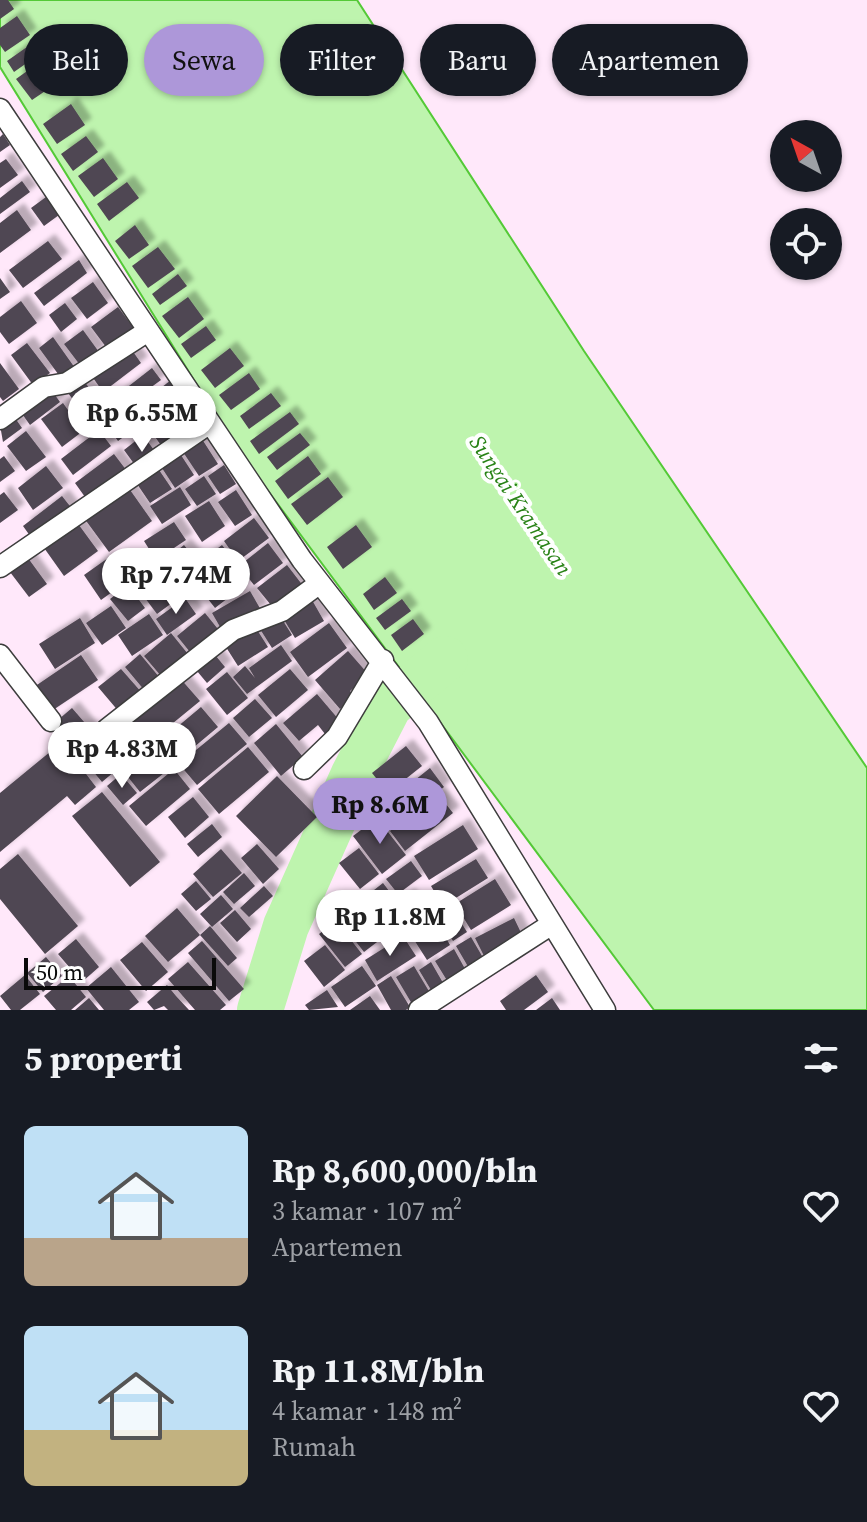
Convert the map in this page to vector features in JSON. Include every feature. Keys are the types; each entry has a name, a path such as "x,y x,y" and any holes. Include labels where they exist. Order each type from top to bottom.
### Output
{"street":[{"path":"0,109 320,583 385,662 428,722 552,924 597,1007"},
{"path":"0,419 44,387 67,383 148,331"},
{"path":"0,567 210,423"},
{"path":"107,729 233,630 282,611 320,583"},
{"path":"0,655 51,721"},
{"path":"304,769 337,737 385,662"},
{"path":"419,1010 552,924"}],"water":[{"name":"Sungai Kramasan","path":"0,0 357,0 373,24 280,24 280,96 404,96 404,73 584,351 867,768 867,1010 654,1010 236,448 0,67"}],"building":[{"path":"0,0 8,0 14,9 0,19"},
{"path":"17,16 24,26 24,39 5,52 0,45 0,28"},
{"path":"24,49 24,65 14,72 7,61"},
{"path":"24,73 24,90 16,79"},
{"path":"71,104 85,125 57,144 43,124"},
{"path":"3,134 10,145 0,152 0,137"},
{"path":"86,136 98,152 73,171 61,154"},
{"path":"103,158 118,179 94,197 78,176"},
{"path":"6,159 18,175 0,188 0,163"},
{"path":"22,181 30,192 0,214 0,198"},
{"path":"127,182 139,198 109,221 97,204"},
{"path":"46,197 59,215 44,226 31,208"},
{"path":"17,210 31,230 0,253 0,223"},
{"path":"135,225 149,245 129,259 115,241"},
{"path":"48,241 62,259 23,288 9,270"},
{"path":"158,247 175,269 148,288 132,266"},
{"path":"79,260 87,273 44,306 34,293"},
{"path":"178,274 187,286 160,305 152,294"},
{"path":"0,278 10,292 0,299"},
{"path":"93,282 108,303 87,319 71,298"},
{"path":"188,297 204,319 179,338 162,316"},
{"path":"21,301 37,323 9,344 0,332 0,317"},
{"path":"65,303 77,319 61,332 49,315"},
{"path":"118,307 136,331 109,351 91,327"},
{"path":"206,326 216,340 191,358 181,344"},
{"path":"83,330 99,352 80,365 64,344"},
{"path":"53,337 75,368 61,378 39,348"},
{"path":"27,343 50,373 33,385 11,355"},
{"path":"129,346 141,363 103,392 91,375"},
{"path":"230,348 244,366 215,388 201,370"},
{"path":"0,363 19,389 3,401 0,397"},
{"path":"152,368 161,380 124,407 116,396"},
{"path":"249,373 260,389 231,410 219,395"},
{"path":"171,380 184,398 170,408 157,391"},
{"path":"84,381 105,409 89,421 68,393"},
{"path":"50,388 60,402 30,425 20,411"},
{"path":"271,393 281,406 249,429 240,416"},
{"path":"150,397 164,415 144,430 130,412"},
{"path":"63,403 83,431 62,447 41,419"},
{"path":"116,407 133,430 118,441 101,418"},
{"path":"290,412 299,424 259,454 250,441"},
{"path":"182,413 195,429 165,451 153,434"},
{"path":"13,415 22,428 3,442 0,425"},
{"path":"99,430 111,446 73,475 61,459"},
{"path":"26,431 46,457 26,471 7,446"},
{"path":"300,433 310,445 277,470 267,457"},
{"path":"143,435 159,457 140,472 124,450"},
{"path":"200,436 218,464 199,476 181,449"},
{"path":"179,452 194,475 175,488 160,465"},
{"path":"114,454 130,475 90,504 75,483"},
{"path":"4,456 15,471 0,482 0,459"},
{"path":"308,456 321,474 288,499 275,481"},
{"path":"224,465 236,484 220,494 208,476"},
{"path":"46,466 63,488 33,510 18,488"},
{"path":"157,467 172,489 150,503 135,481"},
{"path":"204,476 216,494 197,506 185,489"},
{"path":"328,477 343,497 307,525 291,504"},
{"path":"128,487 152,521 109,552 84,518"},
{"path":"180,487 191,505 162,524 150,506"},
{"path":"236,490 252,515 235,526 218,502"},
{"path":"4,492 18,510 0,523 0,495"},
{"path":"62,496 73,510 33,540 23,526"},
{"path":"209,501 225,526 202,542 185,516"},
{"path":"254,518 269,538 238,561 224,541"},
{"path":"76,521 98,551 64,576 42,545"},
{"path":"174,522 186,540 156,560 144,541"},
{"path":"356,525 372,547 343,569 327,547"},
{"path":"268,543 283,563 254,585 239,566"},
{"path":"184,545 196,559 170,579 159,565"},
{"path":"222,545 235,561 201,586 189,570"},
{"path":"28,558 47,584 29,597 10,572"},
{"path":"108,558 126,582 101,600 84,575"},
{"path":"153,561 167,579 144,596 130,579"},
{"path":"287,565 304,587 275,610 257,588"},
{"path":"231,567 245,585 215,608 201,590"},
{"path":"179,573 191,589 157,614 145,598"},
{"path":"385,577 397,593 374,610 363,594"},
{"path":"128,585 145,608 128,621 110,599"},
{"path":"250,591 261,610 223,632 212,613"},
{"path":"185,598 196,614 167,635 156,619"},
{"path":"402,599 411,611 385,630 376,618"},
{"path":"312,600 324,621 295,638 283,618"},
{"path":"111,606 126,628 102,645 86,623"},
{"path":"205,613 222,634 194,657 177,636"},
{"path":"149,614 163,635 132,656 118,635"},
{"path":"280,616 292,635 272,648 260,629"},
{"path":"80,618 95,643 55,669 39,644"},
{"path":"413,619 424,634 402,651 391,635"},
{"path":"329,623 347,648 308,677 290,652"},
{"path":"254,625 268,647 238,666 224,644"},
{"path":"171,633 188,654 161,676 144,656"},
{"path":"281,645 292,661 247,694 233,677 245,666 255,678 249,668"},
{"path":"211,650 225,667 207,683 192,665"},
{"path":"348,651 369,675 350,691 354,697 340,709 315,680"},
{"path":"140,654 160,678 145,691 125,667"},
{"path":"81,655 98,680 47,714 31,689"},
{"path":"121,669 143,694 120,713 98,687"},
{"path":"290,669 308,690 276,717 258,695"},
{"path":"227,672 248,698 227,715 206,689"},
{"path":"179,677 200,701 145,746 125,722"},
{"path":"317,694 340,721 325,734 318,725 299,741 283,723"},
{"path":"255,699 272,718 249,737 233,718"},
{"path":"201,707 218,727 175,763 158,743"},
{"path":"72,708 98,738 77,755 52,725"},
{"path":"229,723 247,744 197,785 179,764"},
{"path":"276,724 303,757 281,776 254,743"},
{"path":"119,727 139,751 102,782 82,758"},
{"path":"156,746 173,766 140,792 124,772"},
{"path":"406,746 422,766 388,793 372,773"},
{"path":"56,747 79,774 83,770 96,787 75,805 67,796 0,852 0,793"},
{"path":"248,747 269,772 219,814 198,789"},
{"path":"430,768 444,787 414,811 400,792"},
{"path":"174,769 190,789 146,826 129,806"},
{"path":"121,774 137,793 123,805 107,786"},
{"path":"277,776 317,817 276,857 236,816"},
{"path":"102,792 160,862 130,887 72,816"},
{"path":"394,792 410,813 391,828 375,807"},
{"path":"438,794 453,813 405,851 390,831"},
{"path":"193,797 209,817 185,838 168,817"},
{"path":"377,818 406,855 382,874 353,836"},
{"path":"212,824 222,837 198,857 187,844"},
{"path":"463,825 478,849 429,880 414,856"},
{"path":"257,844 279,869 263,884 241,858"},
{"path":"359,848 379,874 360,889 339,863"},
{"path":"221,849 242,873 213,897 193,874"},
{"path":"18,854 78,926 45,954 0,899 0,869"},
{"path":"476,859 488,878 443,906 431,886"},
{"path":"411,861 422,876 398,894 386,879"},
{"path":"244,873 255,886 234,904 223,892"},
{"path":"495,879 511,905 471,930 455,904"},
{"path":"196,881 211,899 196,911 181,894"},
{"path":"383,883 396,900 369,921 356,904"},
{"path":"264,886 273,896 249,917 240,908"},
{"path":"221,895 233,909 212,927 200,914"},
{"path":"408,895 421,913 386,940 373,923"},
{"path":"352,902 381,939 364,952 335,915"},
{"path":"451,906 467,932 453,941 436,915"},
{"path":"177,908 200,935 168,962 145,936"},
{"path":"235,910 251,929 237,942 220,923"},
{"path":"434,917 450,945 427,960 409,932"},
{"path":"514,918 525,941 486,960 475,938"},
{"path":"336,921 362,954 345,967 319,934"},
{"path":"210,926 237,958 228,966 200,935"},
{"path":"403,936 416,956 377,981 365,960"},
{"path":"471,937 485,961 470,970 456,946"},
{"path":"76,939 99,967 82,982 58,954"},
{"path":"202,941 244,989 229,1001 188,953"},
{"path":"142,942 168,972 146,991 120,960"},
{"path":"325,945 345,970 324,987 304,961"},
{"path":"454,949 469,976 451,987 435,961"},
{"path":"46,957 62,976 43,992 27,973"},
{"path":"188,962 226,1005 220,1010 195,1010 168,979"},
{"path":"431,962 446,988 434,995 419,970"},
{"path":"362,966 376,986 345,1007 331,987"},
{"path":"414,966 433,998 415,1009 396,977"},
{"path":"111,967 139,1002 129,1010 104,1010 86,988"},
{"path":"25,975 40,994 20,1010 11,1010 0,996"},
{"path":"536,975 548,992 524,1010 506,1010 500,1001"},
{"path":"69,976 86,997 71,1010 56,1010 44,996"},
{"path":"391,976 410,1007 406,1010 391,1010 377,985"},
{"path":"167,985 189,1010 168,1010 164,1006 154,1010 147,1002"},
{"path":"327,990 338,1007 309,1010 305,1005"},
{"path":"370,996 380,1010 350,1010"},
{"path":"89,998 99,1010 75,1010"},
{"path":"552,998 560,1010 536,1010"}],"waterway":[{"path":"260,1010 286,926 354,774 389,706 445,659"}]}
